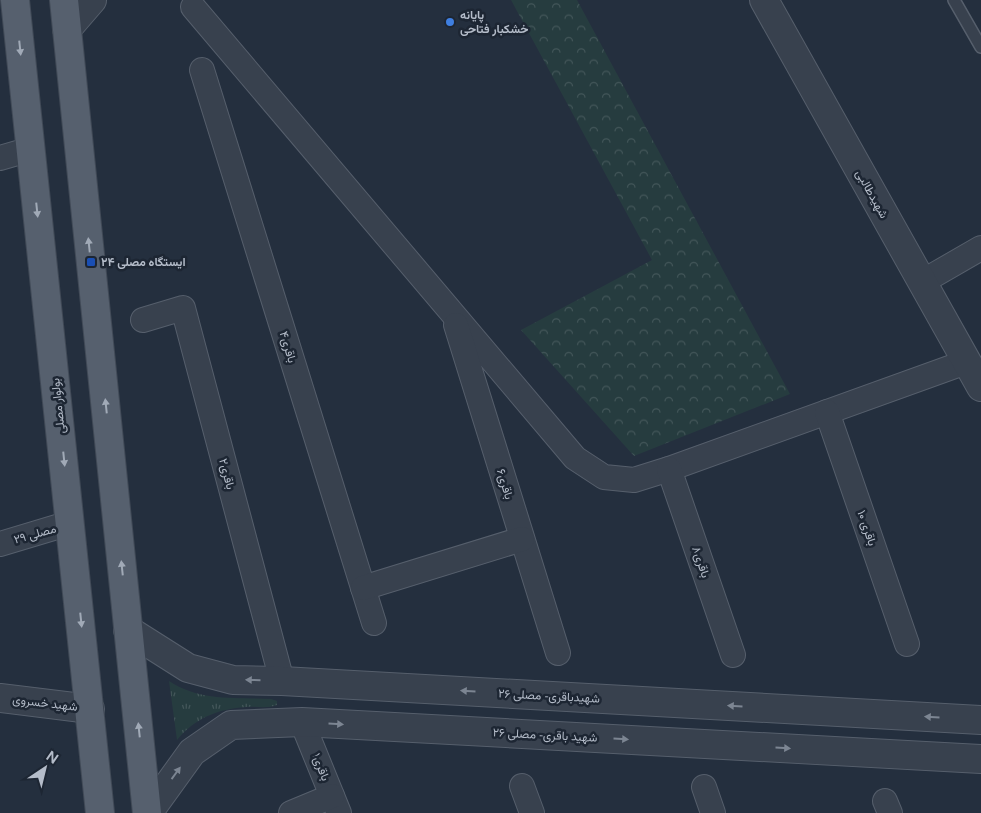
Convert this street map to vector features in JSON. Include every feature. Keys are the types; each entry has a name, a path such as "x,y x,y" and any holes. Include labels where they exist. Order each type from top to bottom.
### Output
{"main road":[{"name":"بولوار مصلی","path":"15,0 100,813"},
{"path":"64,0 147,813"}],"street":[{"path":"67,29 92,0"},
{"name":"شهیدطالبی","path":"769,2 922,282 977,378"},
{"path":"193,7 575,458 604,477 634,480 827,412 977,378"},
{"name":"باقری۴","path":"202,70 374,624"},
{"path":"0,158 31,149"},
{"path":"922,282 981,248"},
{"name":"باقری۲","path":"143,320 183,308 282,681"},
{"name":"باقری۶","path":"452,314 558,653"},
{"name":"باقری ۱۰","path":"827,412 907,644"},
{"name":"باقری۸","path":"669,469 733,655"},
{"name":"مصلی ۲۹","path":"0,544 70,524"},
{"path":"363,588 522,539"},
{"name":"شهیدباقری - مصلی ۲۶","path":"128,630 188,668 233,680 282,681 981,720"},
{"name":"شهید خسروی","path":"0,698 90,709"},
{"name":"شهید باقری - مصلی ۲۶","path":"147,813 192,752 231,725 302,722 981,759"},
{"name":"باقری۱","path":"302,722 335,805"},
{"path":"522,786 532,813"},
{"path":"704,787 713,813"},
{"path":"291,813 335,805"}],"lane":[{"path":"954,0 981,47"}],"green space":[{"path":"511,0 577,0 790,394 634,456 521,330 652,260"},
{"path":"169,681 181,688 206,695 271,699 277,701 277,705 236,708 208,716 191,726 177,740"}],"place":[{"name":"پایانه خشکبار فتاحی","path":"450,22"},
{"name":"ایستگاه مصلی ۲۴","path":"91,262"}]}
